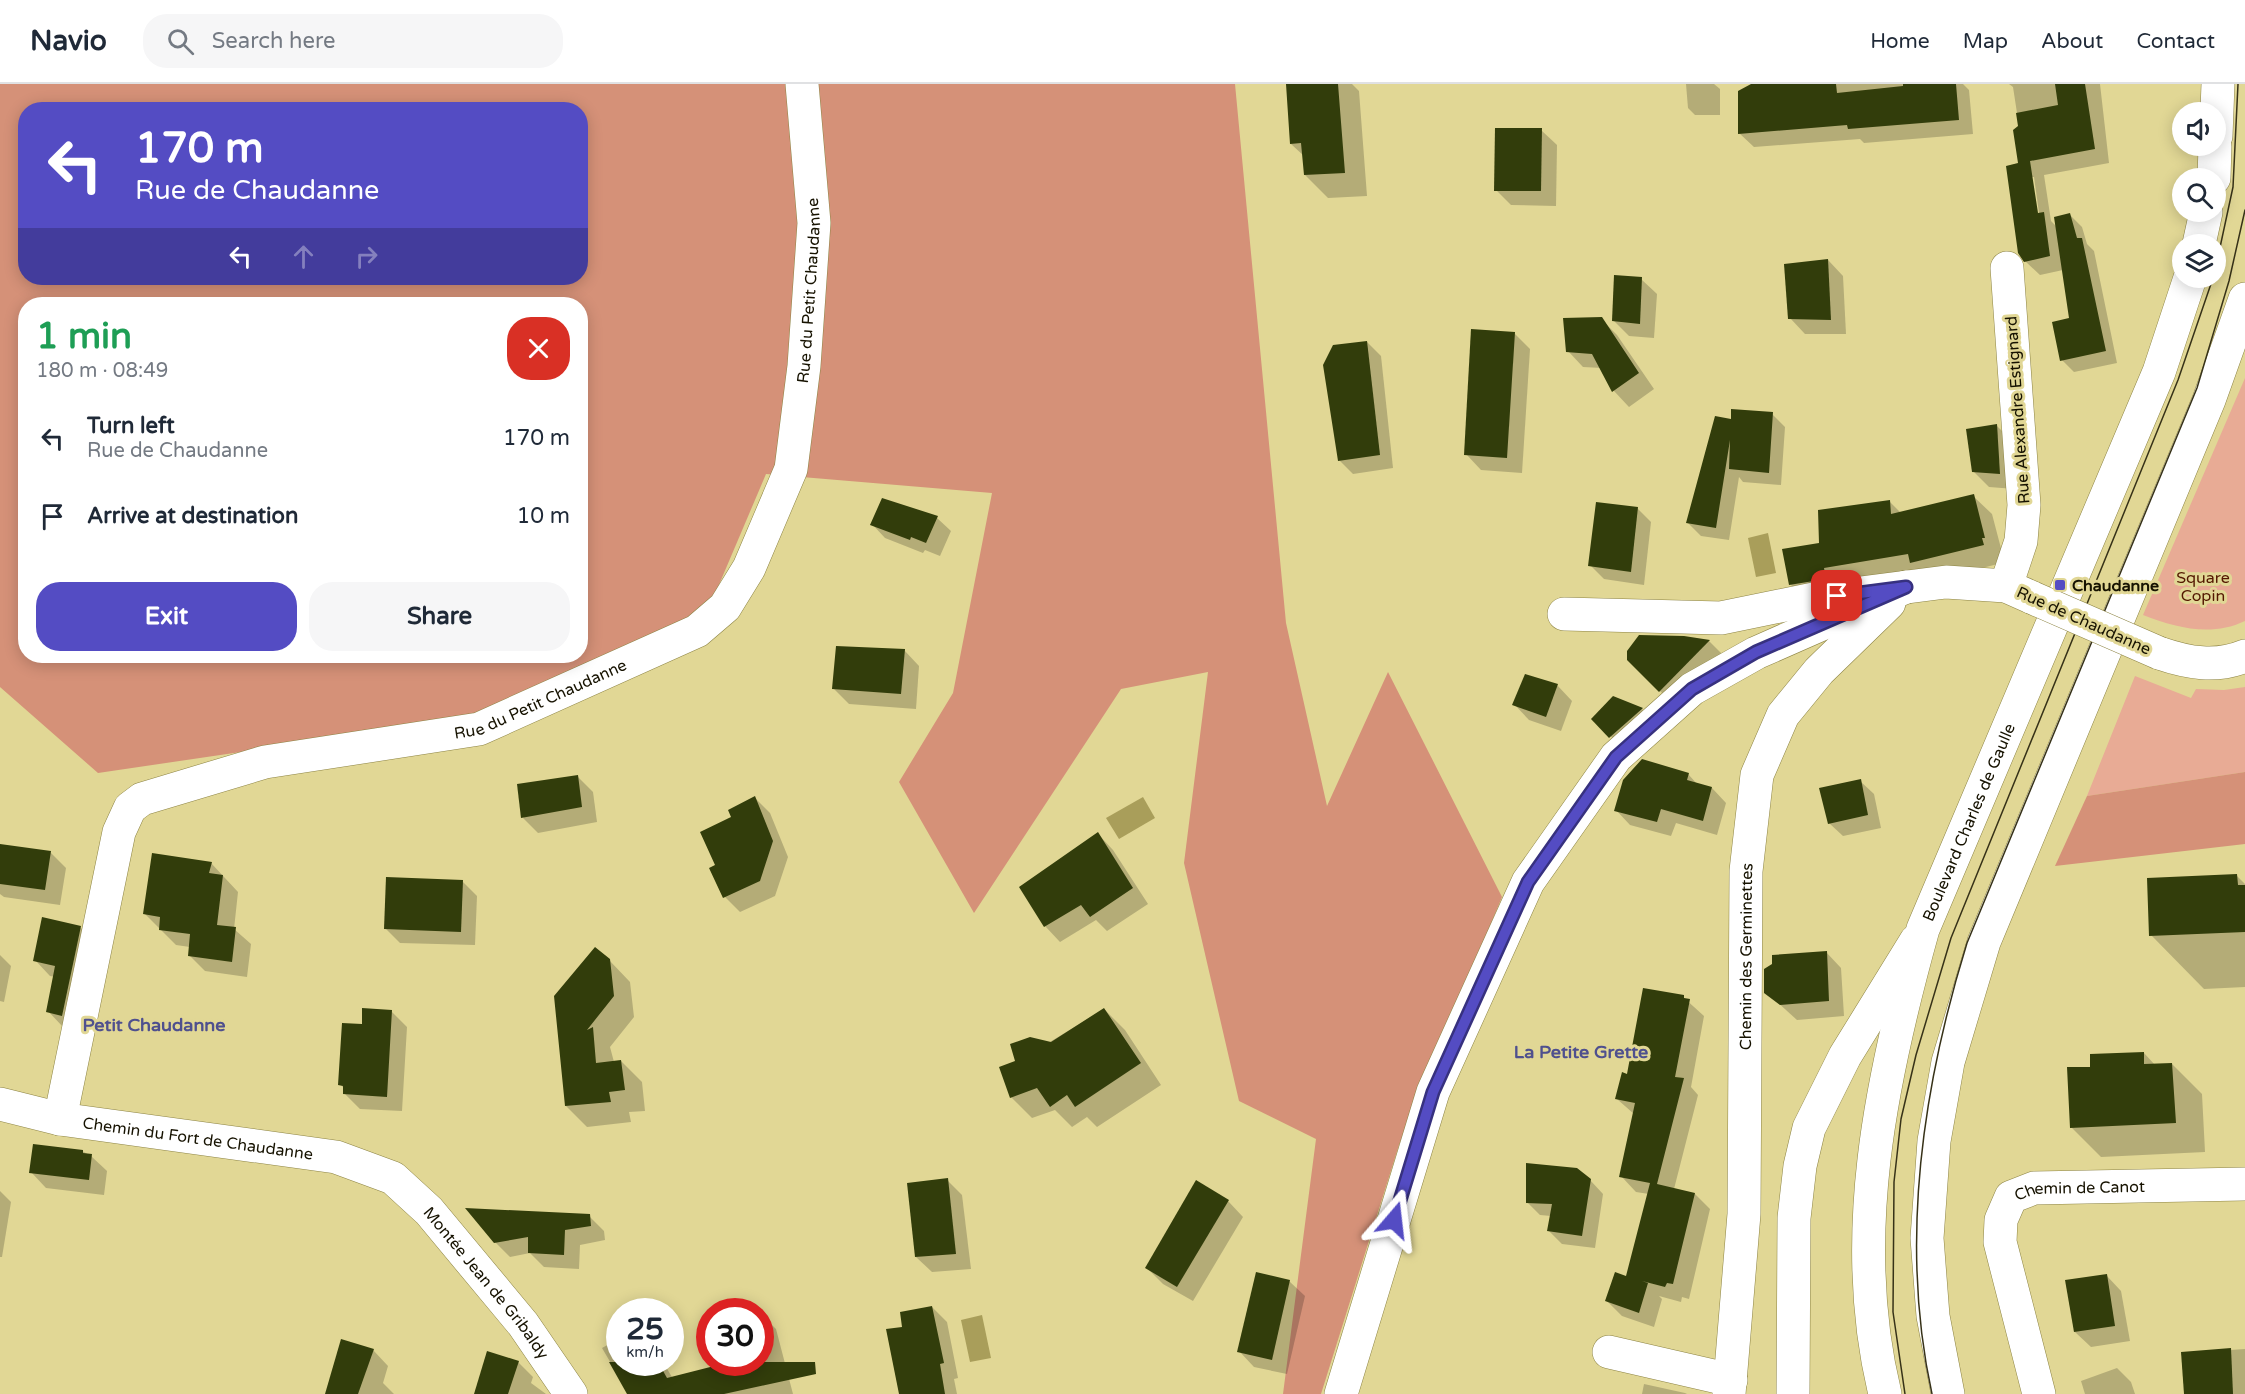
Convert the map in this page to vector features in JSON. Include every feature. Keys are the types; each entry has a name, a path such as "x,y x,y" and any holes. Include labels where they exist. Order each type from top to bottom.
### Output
{"street":[{"name":"Rue du Petit Chaudanne","path":"60,1119 119,832 130,808 142,799 265,762 479,729 698,631 725,607 749,568 791,469 804,366 814,223 802,84"},
{"path":"2217,102 2218,84"},
{"name":"Rue Alexandre Estignard","path":"2007,268 2024,505 2019,592"},
{"name":"Boulevard Charles de Gaulle","path":"1885,1394 1878,1367 1870,1289 1870,1214 1879,1108 1898,1018 1923,929 2159,372 2187,288"},
{"path":"1948,1394 1933,1316 1927,1238 1934,1141 1948,1062 1983,942 2209,400 2245,299"},
{"name":"Rue de Chaudanne","path":"1564,614 1721,618 1814,600 1964,581 2019,592 2159,653 2196,664 2235,660 2245,656"},
{"path":"1341,1394 1433,1092 1528,882 1616,757 1692,689 1756,652 1906,587"},
{"name":"Chemin des Germinettes","path":"1609,1352 1730,1387 1744,1214 1746,871 1757,774 1783,715 1819,671 1906,587"},
{"path":"1793,1394 1794,1218 1800,1166 1809,1128 1845,1056 1923,929"},
{"name":"Chemin du Fort de Chaudanne","path":"0,1104 60,1119 336,1157 393,1178"},
{"name":"Montée Jean de Gribaldy","path":"393,1178 429,1210 524,1324 571,1394"},
{"name":"Chemin de Canot","path":"2039,1394 2000,1242 2001,1220 2011,1197 2034,1188 2245,1184"}],"green space":[{"name":"Square Copin","path":"2245,378 2245,621 2220,629 2207,630 2168,624 2143,615"},
{"path":"2135,676 2191,698 2196,689 2224,690 2245,687 2245,772 2087,796"}],"shaded area":[{"path":"0,84 1235,84 1286,623 1327,806 1388,672 1502,897 1399,1145 1321,1394 1283,1394 1316,1139 1239,1101 1184,863 1208,672 1121,689 974,913 899,782 953,693 992,493 766,474 707,613 458,720 98,773 0,687"},
{"path":"1768,533 1776,573 1756,577 1748,538"},
{"path":"2245,772 2245,844 2055,866 2087,796"},
{"path":"1143,797 1155,818 1119,839 1106,818"},
{"path":"982,1315 991,1358 970,1362 961,1320"}],"building":[{"path":"1286,84 1338,84 1345,173 1304,175 1301,143 1290,144"},
{"path":"1751,84 1836,84 1837,93 1903,86 1903,84 1956,84 1959,120 1848,129 1847,125 1738,134 1738,91"},
{"path":"2055,84 2085,84 2095,149 2030,161 2038,213 2044,212 2050,256 2024,262 2018,253 2006,166 2018,163 2013,130 2018,126 2016,113 2058,105"},
{"path":"1495,128 1542,128 1541,191 1494,191"},
{"path":"2070,213 2077,238 2082,238 2106,351 2060,361 2052,322 2069,318 2054,217"},
{"path":"1828,259 1831,320 1788,319 1784,264"},
{"path":"1614,275 1642,277 1640,324 1612,321"},
{"path":"1602,317 1639,373 1612,392 1592,354 1566,352 1563,318"},
{"path":"1471,329 1515,332 1507,458 1464,455"},
{"path":"1367,341 1380,455 1338,461 1323,365 1333,345"},
{"path":"1731,409 1773,412 1769,473 1729,469 1730,440 1716,528 1686,523 1715,416 1731,419"},
{"path":"1997,424 2000,474 1972,472 1966,429"},
{"path":"1974,494 1985,538 1982,538 1984,545 1910,563 1908,554 1824,568 1826,579 1789,585 1782,549 1819,543 1818,510 1890,500 1891,514"},
{"path":"882,498 938,516 926,543 911,537 910,540 870,525"},
{"path":"1596,502 1638,507 1631,572 1588,566"},
{"path":"1639,635 1684,636 1710,640 1659,692 1627,660 1627,651"},
{"path":"836,646 905,649 901,694 832,689"},
{"path":"1525,674 1558,684 1546,717 1512,705"},
{"path":"1613,696 1643,708 1609,738 1591,719"},
{"path":"1642,759 1689,773 1687,780 1712,787 1703,821 1661,809 1657,822 1614,811 1623,780"},
{"path":"578,775 582,807 521,818 517,784"},
{"path":"1861,779 1868,815 1828,824 1819,788"},
{"path":"755,796 773,841 760,881 723,898 709,868 715,865 700,832 731,817 728,810"},
{"path":"1098,832 1133,888 1090,917 1081,905 1044,927 1019,887"},
{"path":"0,844 51,851 45,890 0,884"},
{"path":"152,853 212,862 209,873 223,875 217,925 236,927 232,962 188,956 190,934 159,930 160,917 143,914"},
{"path":"2237,874 2238,885 2245,885 2245,932 2149,936 2147,878"},
{"path":"386,877 463,880 461,932 384,929"},
{"path":"42,917 81,926 62,1016 46,1012 55,966 33,961"},
{"path":"595,947 610,959 614,996 587,1030 593,1027 596,1063 621,1060 625,1090 609,1092 611,1102 565,1106 554,996"},
{"path":"1827,951 1829,1001 1780,1005 1764,993 1764,969 1772,964 1772,955"},
{"path":"1643,988 1684,995 1684,998 1690,999 1675,1077 1684,1078 1657,1184 1695,1193 1673,1284 1667,1283 1665,1287 1642,1281 1648,1283 1639,1313 1605,1301 1615,1272 1626,1276 1650,1183 1619,1177 1635,1103 1615,1099 1622,1072 1627,1074"},
{"path":"362,1008 392,1010 387,1097 343,1094 343,1086 338,1085 342,1023 362,1024"},
{"path":"1104,1008 1141,1063 1075,1107 1067,1095 1050,1107 1037,1088 1010,1098 999,1067 1015,1061 1010,1044 1030,1037 1051,1042"},
{"path":"2144,1052 2144,1064 2172,1063 2176,1123 2070,1128 2067,1067 2090,1067 2090,1054"},
{"path":"33,1144 83,1150 83,1153 92,1154 89,1180 29,1173"},
{"path":"1526,1163 1577,1168 1591,1179 1582,1236 1547,1231 1552,1204 1526,1203"},
{"path":"948,1178 956,1254 915,1257 907,1183"},
{"path":"1196,1180 1229,1200 1177,1287 1145,1268"},
{"path":"465,1208 590,1214 591,1226 565,1230 564,1255 528,1253 528,1237 494,1243"},
{"path":"1256,1272 1290,1280 1272,1360 1237,1352"},
{"path":"2107,1274 2115,1326 2074,1332 2065,1280"},
{"path":"932,1306 944,1363 940,1364 945,1394 899,1394 886,1329 902,1327 900,1312"},
{"path":"341,1339 374,1349 358,1394 325,1394"},
{"path":"2231,1348 2233,1394 2184,1394 2181,1352"},
{"path":"487,1351 519,1361 508,1394 474,1394"},
{"path":"774,1362 815,1362 816,1374 724,1394 627,1394 617,1376 666,1376 667,1378 684,1376 684,1374 696,1371 696,1376 774,1376"}],"tram line":[{"path":"2223,234 2233,187 2238,84"},
{"path":"1932,1394 1922,1337 1917,1280 1917,1223 1920,1166 1927,1110 1951,998 1967,943 2197,388 2229,281 2245,210"},
{"path":"1905,1394 1893,1312 1894,1182 1901,1119 1916,1055 1951,938 2178,380 2210,288"}],"place":[{"name":"Chaudanne","path":"2060,585"}],"district":[{"name":"Petit Chaudanne","path":"154,1025"},
{"name":"La Petite Grette","path":"1581,1052"}],"route":[{"path":"1394,1220 1433,1092 1528,882 1616,757 1692,689 1756,652 1906,587 1837,596"}]}
